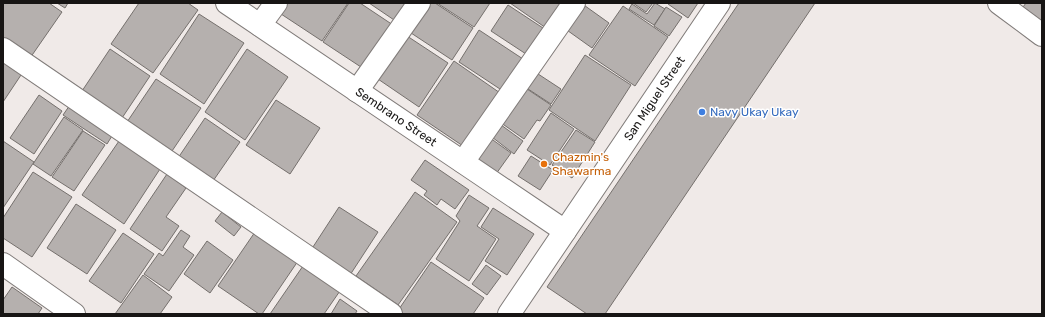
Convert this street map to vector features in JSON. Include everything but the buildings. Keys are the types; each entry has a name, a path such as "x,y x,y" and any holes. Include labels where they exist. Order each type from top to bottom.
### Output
{"street":[{"name":"Sembrano Street","path":"227,3 565,231"},
{"path":"260,25 276,3"},
{"path":"357,91 419,3"},
{"path":"463,162 574,3"},
{"name":"San Miguel Street","path":"509,314 719,3"},
{"path":"999,3 1042,35"},
{"path":"3,49 391,314"},
{"path":"3,264 74,314"}],"place":[{"name":"Navy Ukay Ukay","path":"702,112"},
{"name":"Chazmin's Shawarma","path":"544,164"}]}
